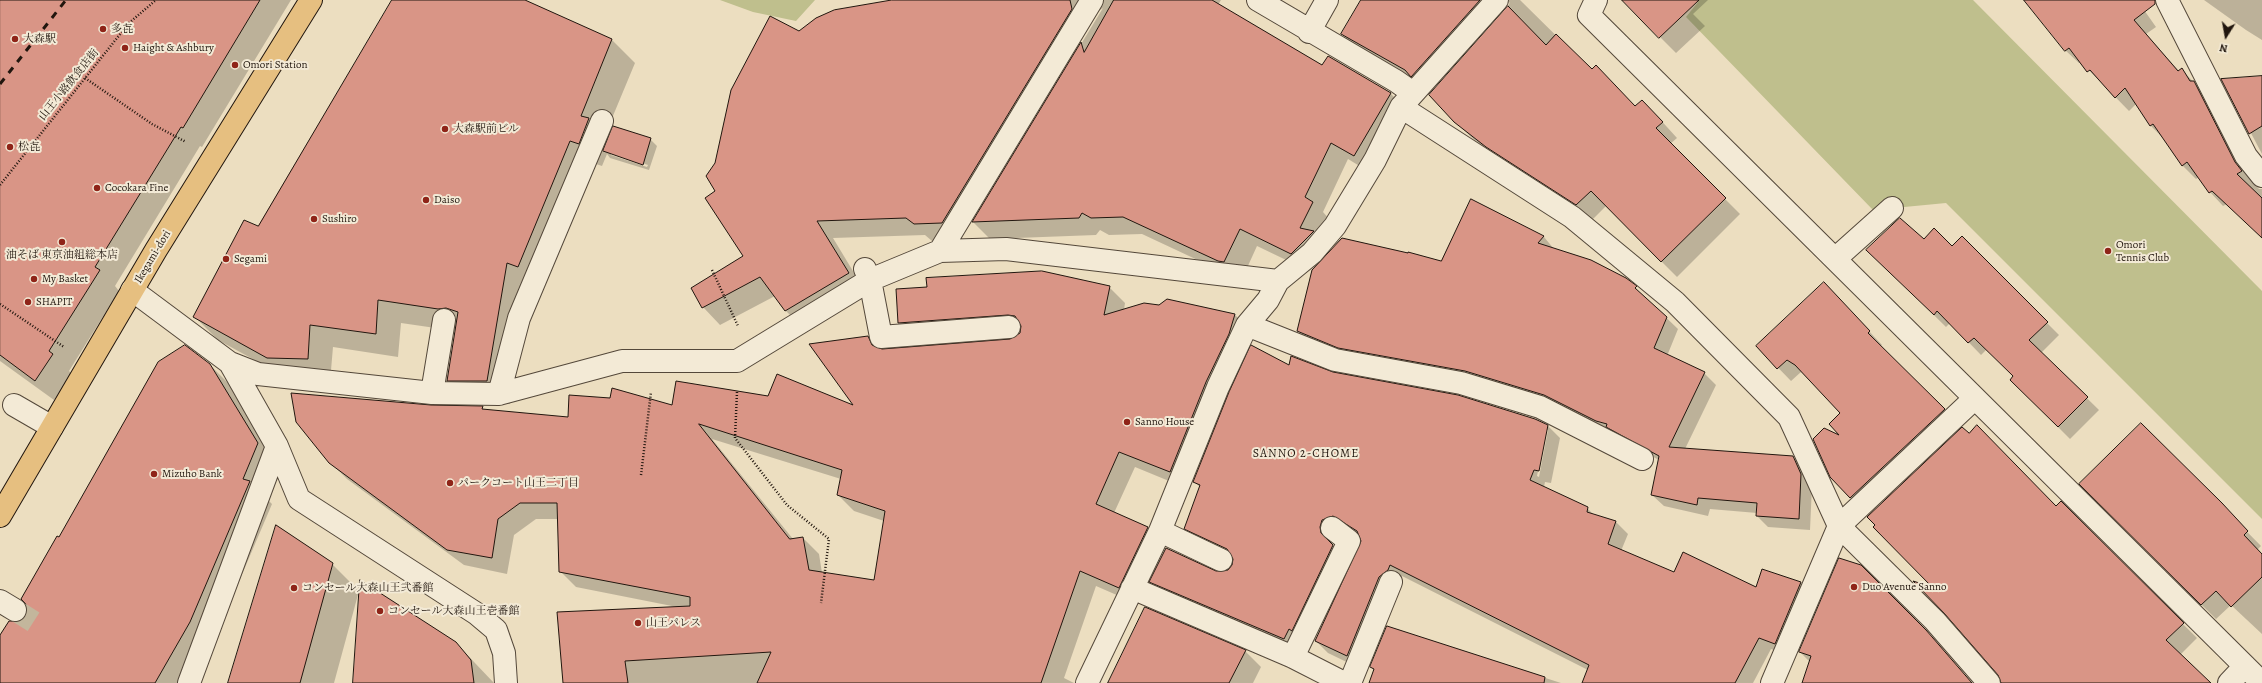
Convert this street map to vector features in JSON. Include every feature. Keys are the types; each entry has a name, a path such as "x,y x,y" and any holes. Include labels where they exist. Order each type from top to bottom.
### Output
{"main road":[{"name":"Ikegami-dori","path":"0,516 132,290 311,0"}],"street":[{"path":"940,251 1092,0"},
{"path":"1258,0 1310,32 1396,80 1407,100 1572,217 1675,302 1789,417 1839,526 1935,621 1989,683"},
{"path":"1310,32 1327,0"},
{"path":"1087,683 1160,531 1218,387 1247,325 1268,300 1278,281 1312,253 1335,226 1378,163 1407,100 1497,0"},
{"path":"1596,0 1589,15 1974,399 2262,683"},
{"path":"2166,0 2246,156 2262,176"},
{"path":"499,394 519,318 602,122"},
{"path":"1835,259 1892,208"},
{"path":"132,290 230,363 258,374 432,393 499,394 622,361 744,357 867,274 940,251 1006,249 1278,281"},
{"path":"867,274 881,337 1009,326"},
{"path":"432,393 444,320"},
{"path":"1247,325 1335,360 1461,383 1540,408 1642,459"},
{"path":"230,363 277,446 299,499 477,614 496,630 504,653 506,683"},
{"path":"1772,683 1839,526 1974,399"},
{"path":"14,406 52,427"},
{"path":"190,683 277,446"},
{"path":"1293,657 1349,541 1332,528"},
{"path":"1160,531 1221,560"},
{"path":"1350,683 1391,582"},
{"path":"1132,588 1293,657 1344,683"},
{"path":"2229,683 2245,666"}],"path":[{"name":"山王小路飲食店街","path":"0,185 129,23 156,0"},
{"path":"85,78 152,124 189,143"},
{"path":"712,270 744,357 735,438 787,505 829,539 821,603"},
{"path":"0,304 68,350"},
{"path":"640,475 654,361"}],"green space":[{"path":"720,0 815,0 796,21 753,12"},
{"name":"Omori Tennis Club","path":"1697,0 1973,0 2262,291 2262,519 1946,203 1873,210 1686,17 1698,2"}],"building":[{"path":"0,0 260,0 183,128 181,127 95,267 100,270 49,351 53,354 35,381 0,355"},
{"name":"大森駅前ビル","path":"392,0 525,0 612,39 581,116 589,118 579,144 570,141 518,267 507,263 487,381 447,381 458,312 446,308 438,309 378,300 376,334 310,325 308,359 267,358 193,317 244,220 258,226"},
{"path":"892,0 1070,0 1072,9 942,223 914,224 906,218 817,221 849,273 785,311 760,277 702,308 691,288 743,256 705,198 715,191 706,176 715,163 731,90 770,16 799,31 816,18 834,10"},
{"path":"1114,0 1212,0 1322,65 1328,56 1391,93 1354,156 1331,143 1305,197 1313,202 1300,228 1314,231 1291,254 1240,229 1224,262 1218,261 1123,217 1091,218 1082,213 1079,218 972,222 1081,42 1084,52"},
{"path":"1361,0 1480,0 1411,77 1405,70 1341,34"},
{"path":"1622,0 1699,0 1659,38"},
{"path":"2024,0 2155,0 2155,4 2134,20 2178,71 2182,68 2190,81 2194,81 2235,162 2242,171 2237,174 2262,198 2262,238 2212,191 2209,193 2187,162 2182,166 2153,124 2150,126 2125,88 2115,98 2090,70 2087,72 2069,48 2065,51"},
{"path":"1508,6 1546,45 1556,34 1592,69 1596,65 1635,106 1642,100 1663,122 1656,128 1726,198 1661,262 1591,191 1576,205 1486,147 1454,122 1429,95"},
{"path":"2262,76 2262,126 2249,134 2221,79"},
{"path":"613,126 651,138 643,165 603,151"},
{"path":"1471,199 1544,236 1538,243 1591,260 1626,278 1637,286 1635,288 1667,317 1654,348 1705,372 1669,447 1793,456 1801,474 1799,519 1756,516 1757,503 1698,498 1697,505 1651,495 1659,456 1606,427 1607,424 1596,421 1544,395 1465,371 1338,348 1297,331 1312,270 1342,238 1408,252 1441,261"},
{"path":"1900,218 1924,239 1934,228 1952,246 1962,236 2048,322 2029,340 2088,397 2058,427 2010,380 2013,376 1974,338 1968,343 1937,311 1934,315 1866,250"},
{"path":"1042,271 1110,286 1104,315 1144,303 1159,305 1167,299 1235,314 1229,334 1206,382 1170,472 1119,452 1096,504 1148,527 1119,588 1080,571 1041,683 757,683 771,652 625,661 628,683 563,683 557,612 690,606 690,597 559,572 557,503 520,503 498,519 492,558 447,550 329,463 296,422 291,393 431,405 483,406 482,409 568,417 569,395 610,398 612,388 672,405 676,381 768,396 777,374 853,405 809,344 868,336 872,345 882,349 1010,339 1020,333 1021,326 1015,316 1008,315 898,323 896,289 927,287 926,278","holes":["699,424 842,470 837,495 885,511 874,580 809,570 803,537 790,539"]},
{"path":"1824,282 1870,331 1868,333 1945,409 1850,498 1830,477 1813,439 1824,428 1839,435 1829,424 1840,413 1795,365 1787,360 1777,369 1756,346"},
{"path":"185,345 210,364 258,443 243,479 250,481 190,622 155,683 0,683 0,635 9,621 21,621 26,616 26,604 21,599 57,536 59,537 158,362"},
{"path":"1251,345 1289,365 1291,356 1333,372 1458,395 1535,419 1548,425 1539,471 1534,470 1530,480 1588,507 1587,512 1616,521 1608,544 1674,572 1683,552 1756,587 1762,569 1801,582 1775,644 1759,638 1735,683 1582,683 1589,665 1390,565 1388,570 1379,577 1347,656 1315,641 1361,541 1357,531 1333,516 1322,520 1320,527 1321,533 1333,545 1292,631 1289,629 1284,639 1149,582 1166,548 1216,571 1228,570 1232,565 1233,559 1227,549 1184,529 1200,485 1193,482 1229,392"},
{"path":"2141,423 2222,503 2248,531 2244,535 2262,554 2262,577 2231,607 2216,591 2201,605 2079,484"},
{"path":"1977,425 2056,506 2061,501 2184,623 2166,640 2211,683 2001,683 1998,675 1944,613 1913,581 1932,587 1873,527 1875,525 1867,517 1962,427 1969,433"},
{"name":"コンセール大森山王弐番館","path":"276,525 333,563 300,683 228,683"},
{"path":"1839,558 1861,565 1926,630 1972,683 1802,683 1811,656 1799,652"},
{"name":"コンセール大森山王壱番館","path":"360,580 456,642 471,660 474,683 353,683"},
{"path":"1145,607 1246,650 1229,683 1108,683"},
{"path":"1387,626 1545,677 1544,683 1369,683 1374,669 1370,667"}],"tunnel":[{"path":"15,610 37,624"}],"railway":[{"path":"0,84 66,0"}],"place":[{"name":"多㐂","path":"103,29"},
{"name":"大森駅","path":"15,39"},
{"name":"Haight & Ashbury","path":"125,48"},
{"name":"Omori Station","path":"235,65"},
{"name":"大森駅前ビル","path":"445,129"},
{"name":"松㐂","path":"10,147"},
{"name":"Cocokara Fine","path":"97,188"},
{"name":"Daiso","path":"426,200"},
{"name":"Sushiro","path":"314,219"},
{"name":"油そば 東京油組総本店","path":"62,242"},
{"name":"Omori Tennis Club","path":"2108,251"},
{"name":"Segami","path":"226,259"},
{"name":"My Basket","path":"34,279"},
{"name":"SHAPIT","path":"28,302"},
{"name":"Sanno House","path":"1127,422"},
{"name":"Mizuho Bank","path":"154,474"},
{"name":"パークコート山王二丁目","path":"450,483"},
{"name":"Duo Avenue Sanno","path":"1854,587"},
{"name":"コンセール大森山王弐番館","path":"294,588"},
{"name":"コンセール大森山王壱番館","path":"380,611"},
{"name":"山王パレス","path":"638,623"}],"district":[{"name":"SANNO 2-CHOME","path":"1306,454"}]}
